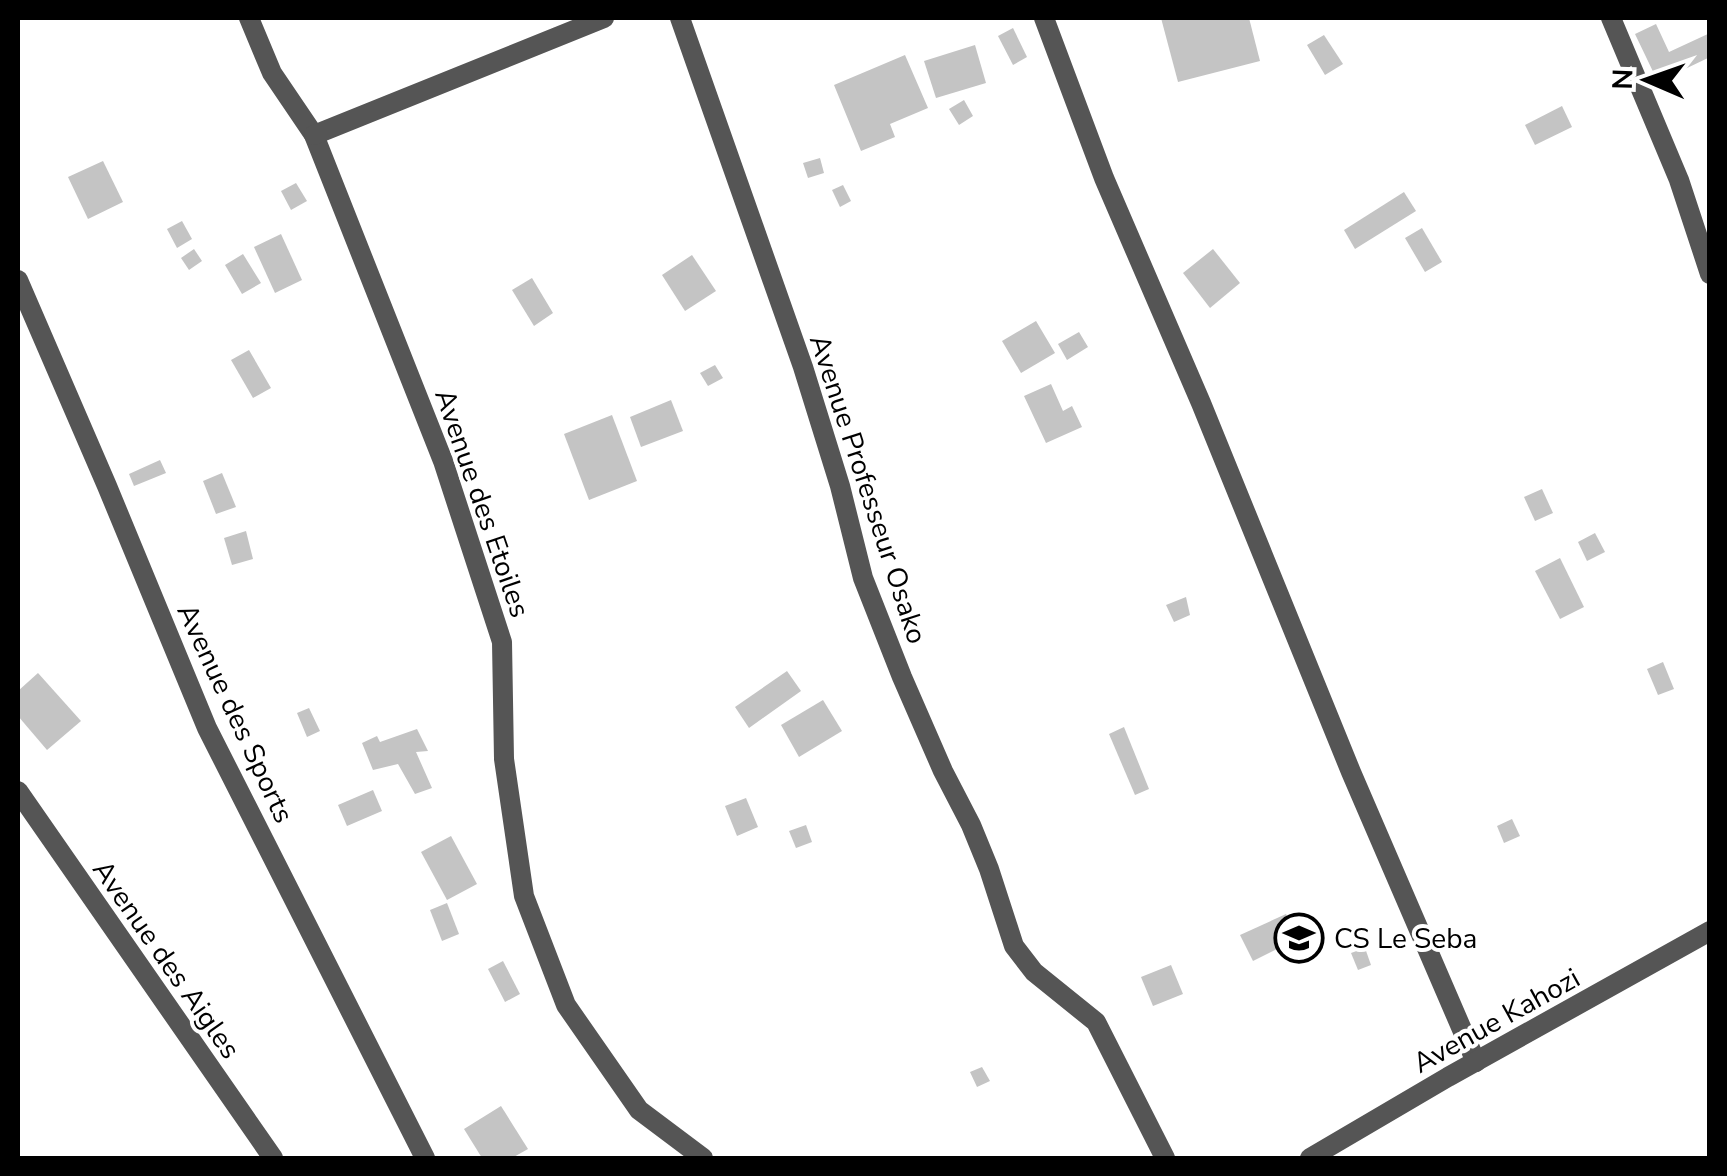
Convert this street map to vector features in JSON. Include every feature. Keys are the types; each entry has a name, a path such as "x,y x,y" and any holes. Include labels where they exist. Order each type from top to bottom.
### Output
{"street":[{"name":"Avenue des Etoiles","path":"249,18 272,73 314,134 442,461 502,642 504,759 524,896 566,1006 639,1110 703,1158"},
{"path":"314,134 604,18"},
{"name":"Avenue Professeur Osako","path":"680,18 803,367 840,486 863,578 902,677 984,854 1014,946 1034,972 1096,1022 1165,1158"},
{"path":"1044,18 1104,178 1201,404 1350,772 1476,1062"},
{"path":"1611,18 1678,180 1710,274"},
{"name":"Avenue des Sports","path":"18,280 207,728 426,1158"},
{"name":"Avenue des Aigles","path":"18,790 272,1158"},
{"name":"Avenue Kahozi","path":"1310,1158 1710,932"}],"building":[{"path":"1161,18 1249,18 1260,61 1178,82"},
{"path":"1656,24 1669,52 1710,33 1710,57 1658,82 1635,34"},
{"path":"1013,28 1027,57 1013,65 998,36"},
{"path":"1324,35 1343,64 1325,75 1307,45"},
{"path":"975,45 986,83 936,98 924,61"},
{"path":"905,55 928,108 890,124 895,137 861,151 834,85"},
{"path":"964,100 973,116 959,125 949,109"},
{"path":"1562,106 1572,127 1535,145 1525,125"},
{"path":"820,158 824,173 808,178 803,163"},
{"path":"103,161 123,202 88,219 68,177"},
{"path":"296,183 307,201 291,210 281,191"},
{"path":"843,185 851,201 840,207 832,190"},
{"path":"1404,192 1416,211 1355,249 1344,230"},
{"path":"182,221 192,239 177,248 167,229"},
{"path":"1422,228 1442,262 1425,272 1405,238"},
{"path":"281,234 302,280 275,293 254,247"},
{"path":"194,249 202,261 189,270 181,258"},
{"path":"1213,249 1240,283 1210,308 1183,273"},
{"path":"243,254 261,283 242,294 225,265"},
{"path":"692,255 716,291 685,311 662,275"},
{"path":"532,278 553,313 534,326 512,290"},
{"path":"1036,321 1055,353 1021,373 1002,341"},
{"path":"1079,332 1088,347 1067,360 1058,344"},
{"path":"249,350 271,388 253,398 231,360"},
{"path":"715,365 723,378 708,386 700,373"},
{"path":"1051,384 1063,411 1072,406 1082,427 1046,443 1024,396"},
{"path":"671,400 683,431 641,447 630,417"},
{"path":"612,415 637,481 589,500 564,434"},
{"path":"160,460 166,473 134,486 129,474"},
{"path":"222,473 236,507 216,514 203,481"},
{"path":"1542,489 1553,513 1535,521 1524,497"},
{"path":"246,531 253,559 232,565 224,538"},
{"path":"1595,533 1605,552 1587,561 1578,542"},
{"path":"1560,558 1584,607 1560,619 1535,571"},
{"path":"1186,597 1190,615 1174,622 1166,605"},
{"path":"1663,662 1674,689 1658,695 1647,669"},
{"path":"787,671 801,691 749,728 735,707"},
{"path":"38,673 81,721 47,750 18,716 18,691"},
{"path":"823,700 842,731 799,757 781,725"},
{"path":"309,708 320,731 307,737 297,713"},
{"path":"1124,727 1149,789 1135,795 1109,734"},
{"path":"417,729 428,751 416,752 432,788 415,794 398,764 373,770 362,743 377,736 380,742"},
{"path":"373,790 382,811 347,826 338,805"},
{"path":"746,798 758,827 737,836 725,806"},
{"path":"1512,819 1520,836 1504,843 1497,826"},
{"path":"806,825 812,842 796,848 789,831"},
{"path":"451,836 477,884 447,900 421,852"},
{"path":"447,903 459,934 442,941 430,910"},
{"path":"1286,914 1299,938 1253,961 1240,935"},
{"path":"1365,948 1371,965 1358,970 1351,953"},
{"path":"503,961 520,994 505,1002 488,969"},
{"path":"1171,965 1183,994 1153,1006 1141,977"},
{"path":"982,1067 990,1081 977,1087 970,1072"},
{"path":"501,1106 528,1149 512,1158 482,1158 464,1129"}],"place":[{"name":"CS Le Seba","path":"1299,938"}]}
